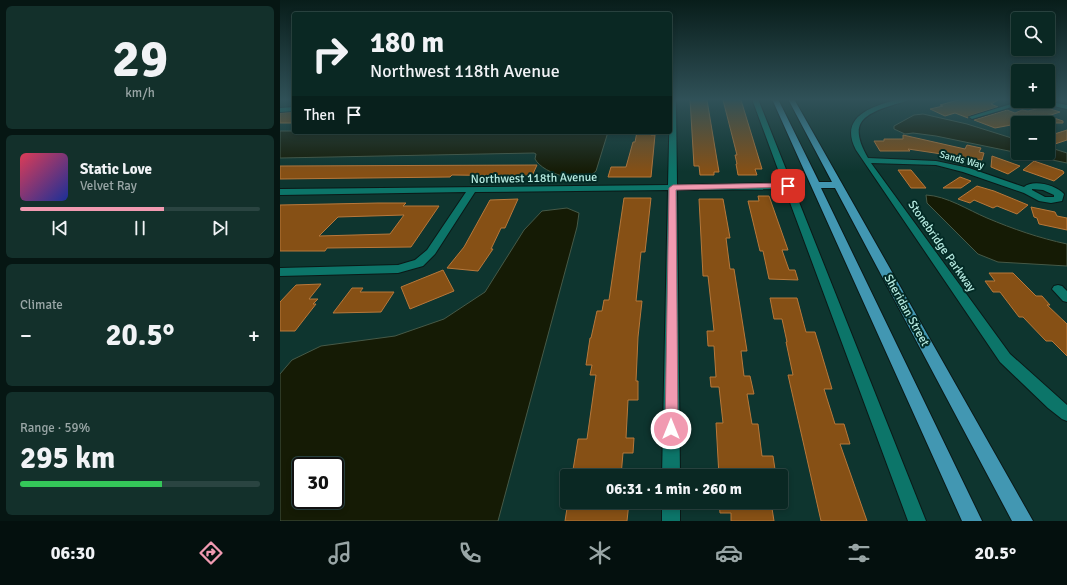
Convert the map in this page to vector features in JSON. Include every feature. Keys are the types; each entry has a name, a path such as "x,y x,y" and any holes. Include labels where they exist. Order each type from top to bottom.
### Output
{"main road":[{"path":"786,123 972,521"},
{"name":"Sheridan Street","path":"805,123 1023,521"},
{"path":"815,185 839,185"}],"street":[{"path":"671,469 673,123"},
{"path":"764,123 917,521"},
{"name":"Stonebridge Parkway","path":"857,123 853,132 855,143 865,160 1005,358 1053,403 1067,414"},
{"name":"Sands Way","path":"865,160 936,163 966,170 1027,191"},
{"name":"Northwest 118th Avenue","path":"280,192 788,186"},
{"path":"280,272 398,269 419,263 431,252 471,190"},
{"path":"1058,289 1067,298"},
{"path":"671,509 671,521"}],"shaded area":[{"path":"899,123 964,123 1011,138 1011,152 936,136 913,133 905,134 894,129 894,126"},
{"path":"280,131 292,131 292,134 607,134 596,171 590,175 573,178 555,174 546,170 535,159 536,154 534,153 280,158"},
{"path":"1055,149 1067,153 1067,163 1052,160 1055,160"},
{"path":"926,195 950,201 1016,229 1067,244 1067,266 998,262 978,254 927,203"},
{"path":"567,208 579,213 577,227 498,521 280,521 280,374 292,360 321,346 395,336 444,319 485,292 524,230 542,211"}],"building":[{"path":"691,123 711,123 719,172 714,172 714,175 700,175 699,166 694,166"},
{"path":"729,123 748,123 762,169 755,169 757,175 738,175 735,155 737,155"},
{"path":"983,123 1011,123 1011,125 995,128"},
{"path":"1067,130 1067,140 1055,144 1055,134"},
{"path":"637,134 655,135 651,177 608,177 611,167 626,167 633,142 635,142"},
{"path":"903,135 965,149 967,145 981,148 979,152 984,153 982,160 908,149 910,151 880,151 874,141 884,141 884,139 903,139"},
{"path":"992,156 1020,166 1008,174 991,167"},
{"path":"1034,161 1063,171 1064,173 1054,181 1023,170"},
{"path":"537,165 532,176 452,175 450,177 280,179 280,166"},
{"path":"898,170 911,170 926,188 911,188"},
{"path":"960,177 971,181 961,188 943,188"},
{"path":"977,186 994,191 1028,205 1017,214 997,206 993,208 974,200 970,203 958,199"},
{"path":"758,196 769,196 788,250 782,250 789,270 795,270 798,280 769,279 763,251 760,251 748,201 759,201"},
{"path":"624,198 651,198 645,252 641,252 636,301 642,301 638,337 636,381 638,381 638,400 628,400 626,438 634,438 633,453 623,453 622,469 573,469 578,439 587,439 596,375 590,375 592,365 586,365 590,338 597,311 602,311 604,300 609,300"},
{"path":"518,199 505,228 501,228 491,249 493,249 478,271 447,268 464,247 490,200"},
{"path":"699,199 723,199 730,238 726,238 730,269 734,269 747,351 741,351 744,376 750,376 754,394 747,394 752,424 758,424 762,456 773,456 775,469 719,469 716,423 723,423 719,387 711,387 710,377 716,377 714,346 708,346 707,331 714,331 708,276 703,276"},
{"path":"406,203 403,206 439,206 411,247 327,248 325,251 280,251 280,205","holes":["404,215 390,234 319,236 338,217"]},
{"path":"1031,207 1055,212 1057,216 1067,218 1067,230 1039,224 1037,218 1034,217"},
{"path":"443,270 454,291 410,309 401,287"},
{"path":"989,273 1013,273 1036,296 1042,296 1050,305 1047,305 1067,324 1067,356 1052,341 1046,341 1023,317 1019,317 1000,292 993,292 985,281 995,281"},
{"path":"321,284 309,299 318,299 313,304 316,304 295,331 280,331 280,302 296,285"},
{"path":"352,288 363,288 360,292 394,292 381,312 333,313"},
{"path":"770,298 797,298 806,332 815,332 832,389 824,389 835,424 844,424 850,444 840,444 867,521 821,521 788,375 793,375 782,319 774,319"},
{"path":"567,509 628,509 627,521 565,521"},
{"path":"720,509 772,509 774,521 731,521 731,513 720,513"}],"route":[{"path":"671,429 673,188 788,186"}]}
